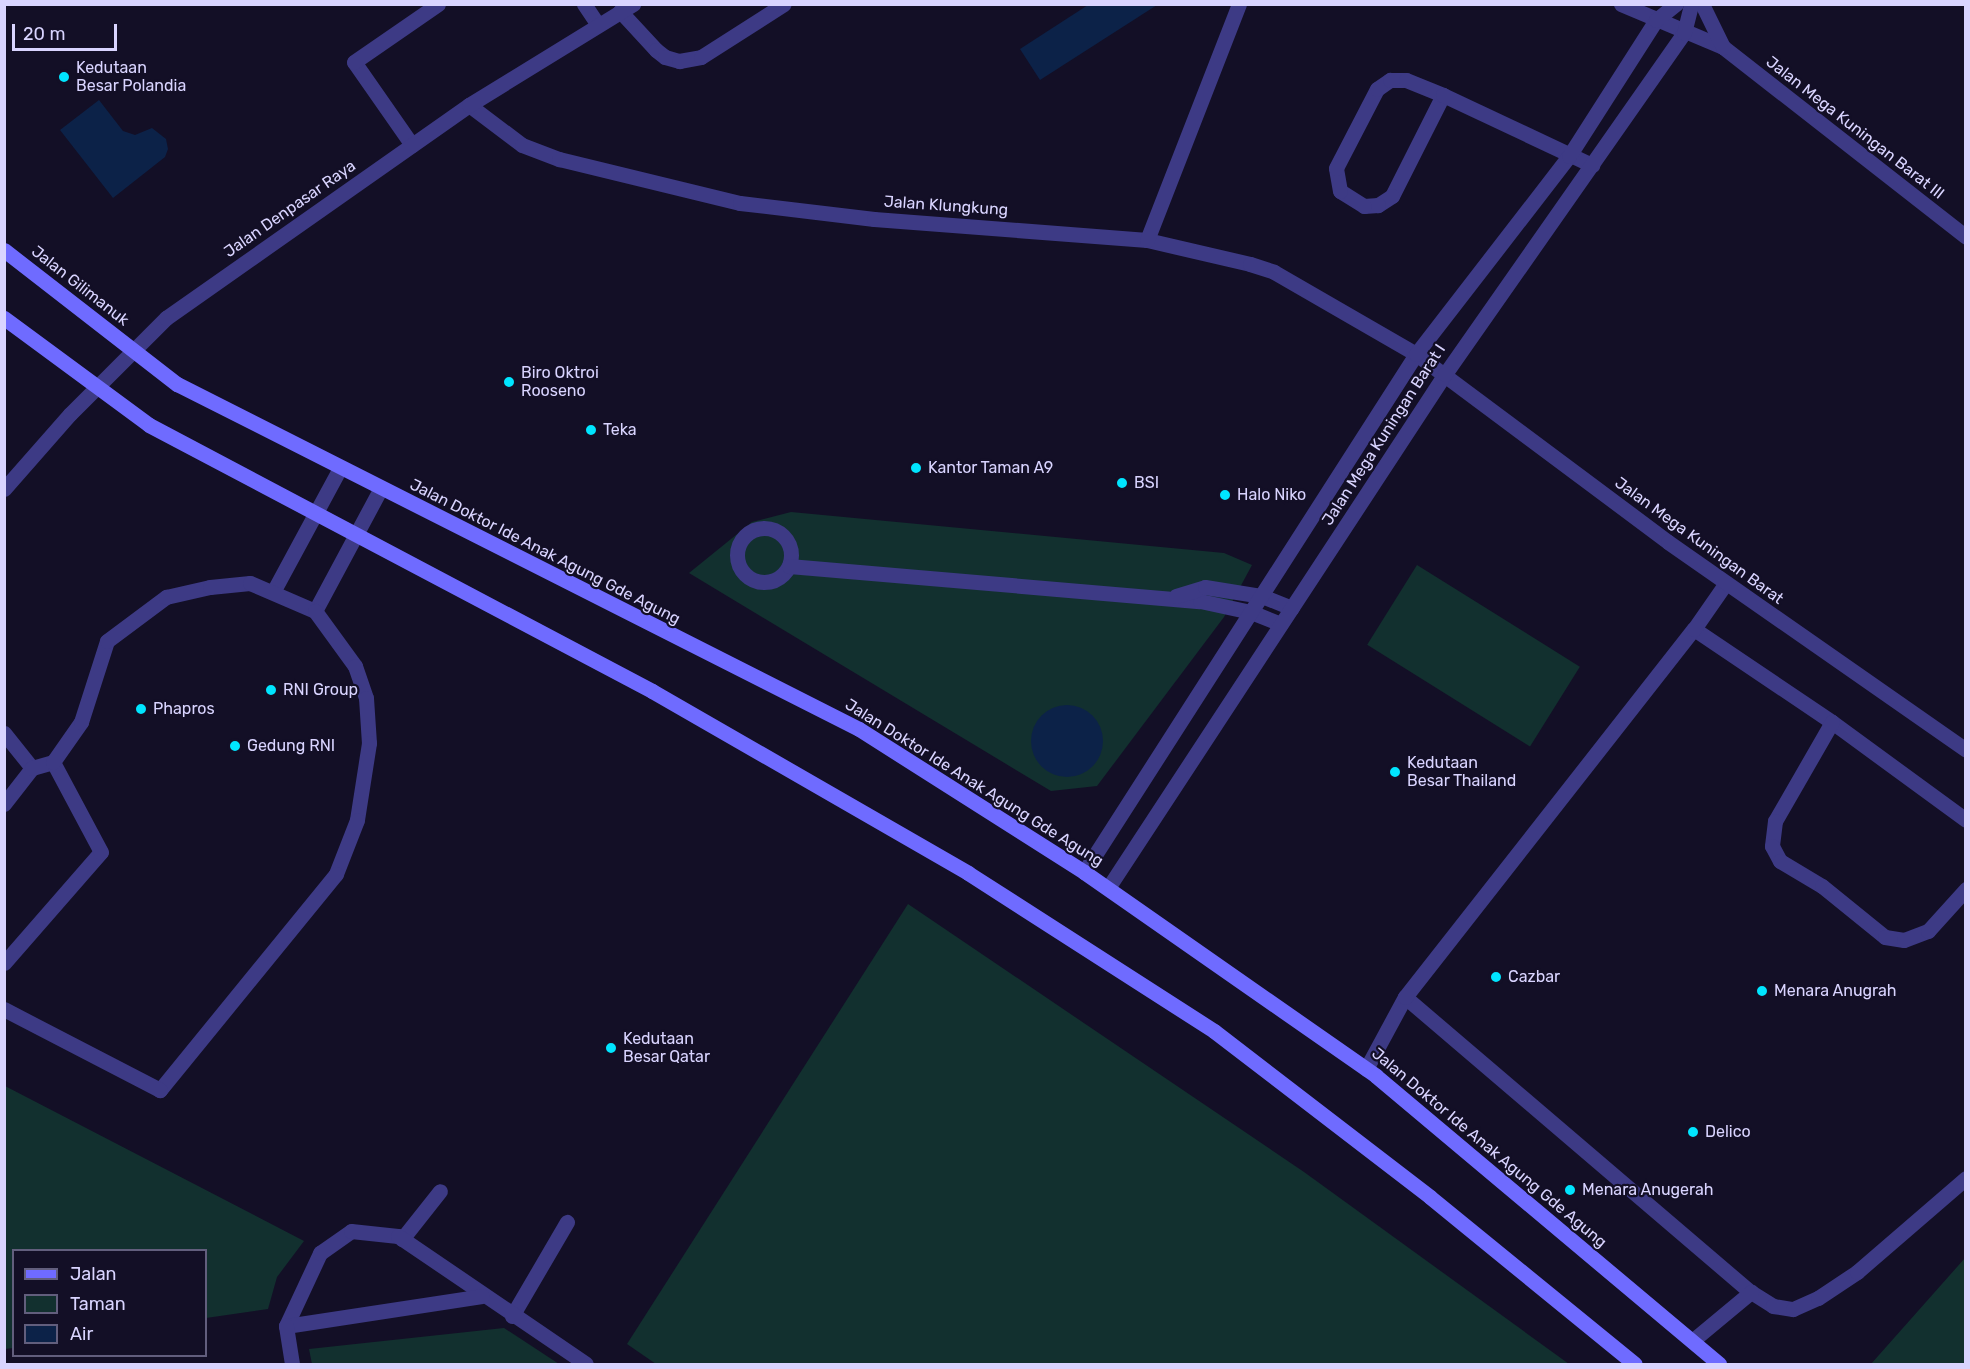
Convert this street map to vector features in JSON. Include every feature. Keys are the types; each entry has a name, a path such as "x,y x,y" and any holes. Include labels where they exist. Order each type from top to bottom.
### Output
{"main road":[{"name":"Jalan Gilimanuk","path":"4,250 133,351"},
{"path":"4,318 149,425 316,511 652,691 968,873 1214,1031 1430,1197 1635,1365"},
{"name":"Jalan Doktor Ide Anak Agung Gde Agung","path":"133,351 177,384 380,490 859,729 1084,872 1366,1069 1719,1365"}],"street":[{"path":"412,145 354,62 438,4"},
{"path":"584,4 598,25"},
{"path":"627,8 656,50 679,61 701,57 784,4"},
{"path":"1147,240 1239,4"},
{"name":"Jalan Mega Kuningan Barat III","path":"1621,4 1684,33 1723,47 1965,237"},
{"name":"Jalan Mega Kuningan Barat I","path":"1084,872 1416,354 1569,156 1656,21 1676,4"},
{"name":"Jalan Mega Kuningan Barat I","path":"1108,888 1445,374 1684,33 1691,4"},
{"name":"Jalan Mega Kuningan Barat III","path":"1702,4 1723,47"},
{"name":"Jalan Denpasar Raya","path":"4,489 96,387 166,318 469,105 627,8"},
{"path":"1443,95 1392,196 1378,205 1364,206 1340,191 1336,168 1377,88 1390,80 1406,80 1443,95 1592,165"},
{"name":"Jalan Klungkung","path":"469,105 522,145 560,159 740,203 874,219 1147,240 1274,272 1416,354"},
{"name":"Jalan Mega Kuningan Barat","path":"1416,354 1726,583 1965,750"},
{"path":"273,592 340,468"},
{"path":"315,611 380,490"},
{"path":"789,566 1165,599 1251,612 1281,624"},
{"path":"1366,1069 1405,997 1694,629 1726,583"},
{"path":"4,804 32,768 53,762 81,722 107,640 142,612 166,597 210,587 250,584 315,611 355,666 366,698 369,743 357,820 336,874 160,1090 4,1009"},
{"path":"1165,599 1205,587 1262,596 1292,608"},
{"path":"1694,629 1832,722 1965,820"},
{"path":"1832,722 1775,821 1772,846 1780,861 1822,886 1885,937 1904,940 1928,931 1965,889"},
{"path":"4,733 32,768"},
{"path":"4,963 101,852 53,762"},
{"path":"1405,997 1751,1292 1773,1306 1793,1309 1818,1298 1857,1272 1965,1178"},
{"path":"402,1239 440,1191"},
{"path":"512,1316 567,1222"},
{"path":"292,1365 286,1326 320,1253 351,1231 402,1239 482,1296 586,1365"},
{"path":"1692,1341 1751,1292"},
{"path":"286,1326 482,1296"}],"green space":[{"path":"791,512 1224,553 1252,565 1224,617 1097,786 1051,791 689,573 752,522"},
{"path":"1417,565 1580,667 1530,746 1367,645"},
{"path":"908,904 1304,1172 1569,1364 656,1364 627,1344"},
{"path":"5,1086 304,1241 277,1277 268,1309 207,1318 207,1249 12,1249 12,1348 5,1349"},
{"path":"1965,1258 1965,1364 1871,1364"},
{"path":"504,1328 559,1364 312,1364 309,1349"}],"water":[{"path":"1088,5 1157,5 1040,80 1020,49"},
{"path":"99,100 123,131 135,135 152,128 166,139 168,149 165,157 113,198 60,130"},
{"path":"1074,705 1093,715 1101,727 1103,741 1101,755 1093,767 1081,775 1060,777 1041,767 1033,755 1031,734 1041,715 1053,707"}],"place":[{"name":"Kedutaan Besar Polandia","path":"64,77"},
{"name":"Biro Oktroi Rooseno","path":"509,382"},
{"name":"Teka","path":"591,430"},
{"name":"Kantor Taman A9","path":"916,468"},
{"name":"BSI","path":"1122,483"},
{"name":"Halo Niko","path":"1225,495"},
{"name":"RNI Group","path":"271,690"},
{"name":"Phapros","path":"141,709"},
{"name":"Gedung RNI","path":"235,746"},
{"name":"Kedutaan Besar Thailand","path":"1395,772"},
{"name":"Cazbar","path":"1496,977"},
{"name":"Menara Anugrah","path":"1762,991"},
{"name":"Kedutaan Besar Qatar","path":"611,1048"},
{"name":"Delico","path":"1693,1132"},
{"name":"Menara Anugerah","path":"1570,1190"}]}
